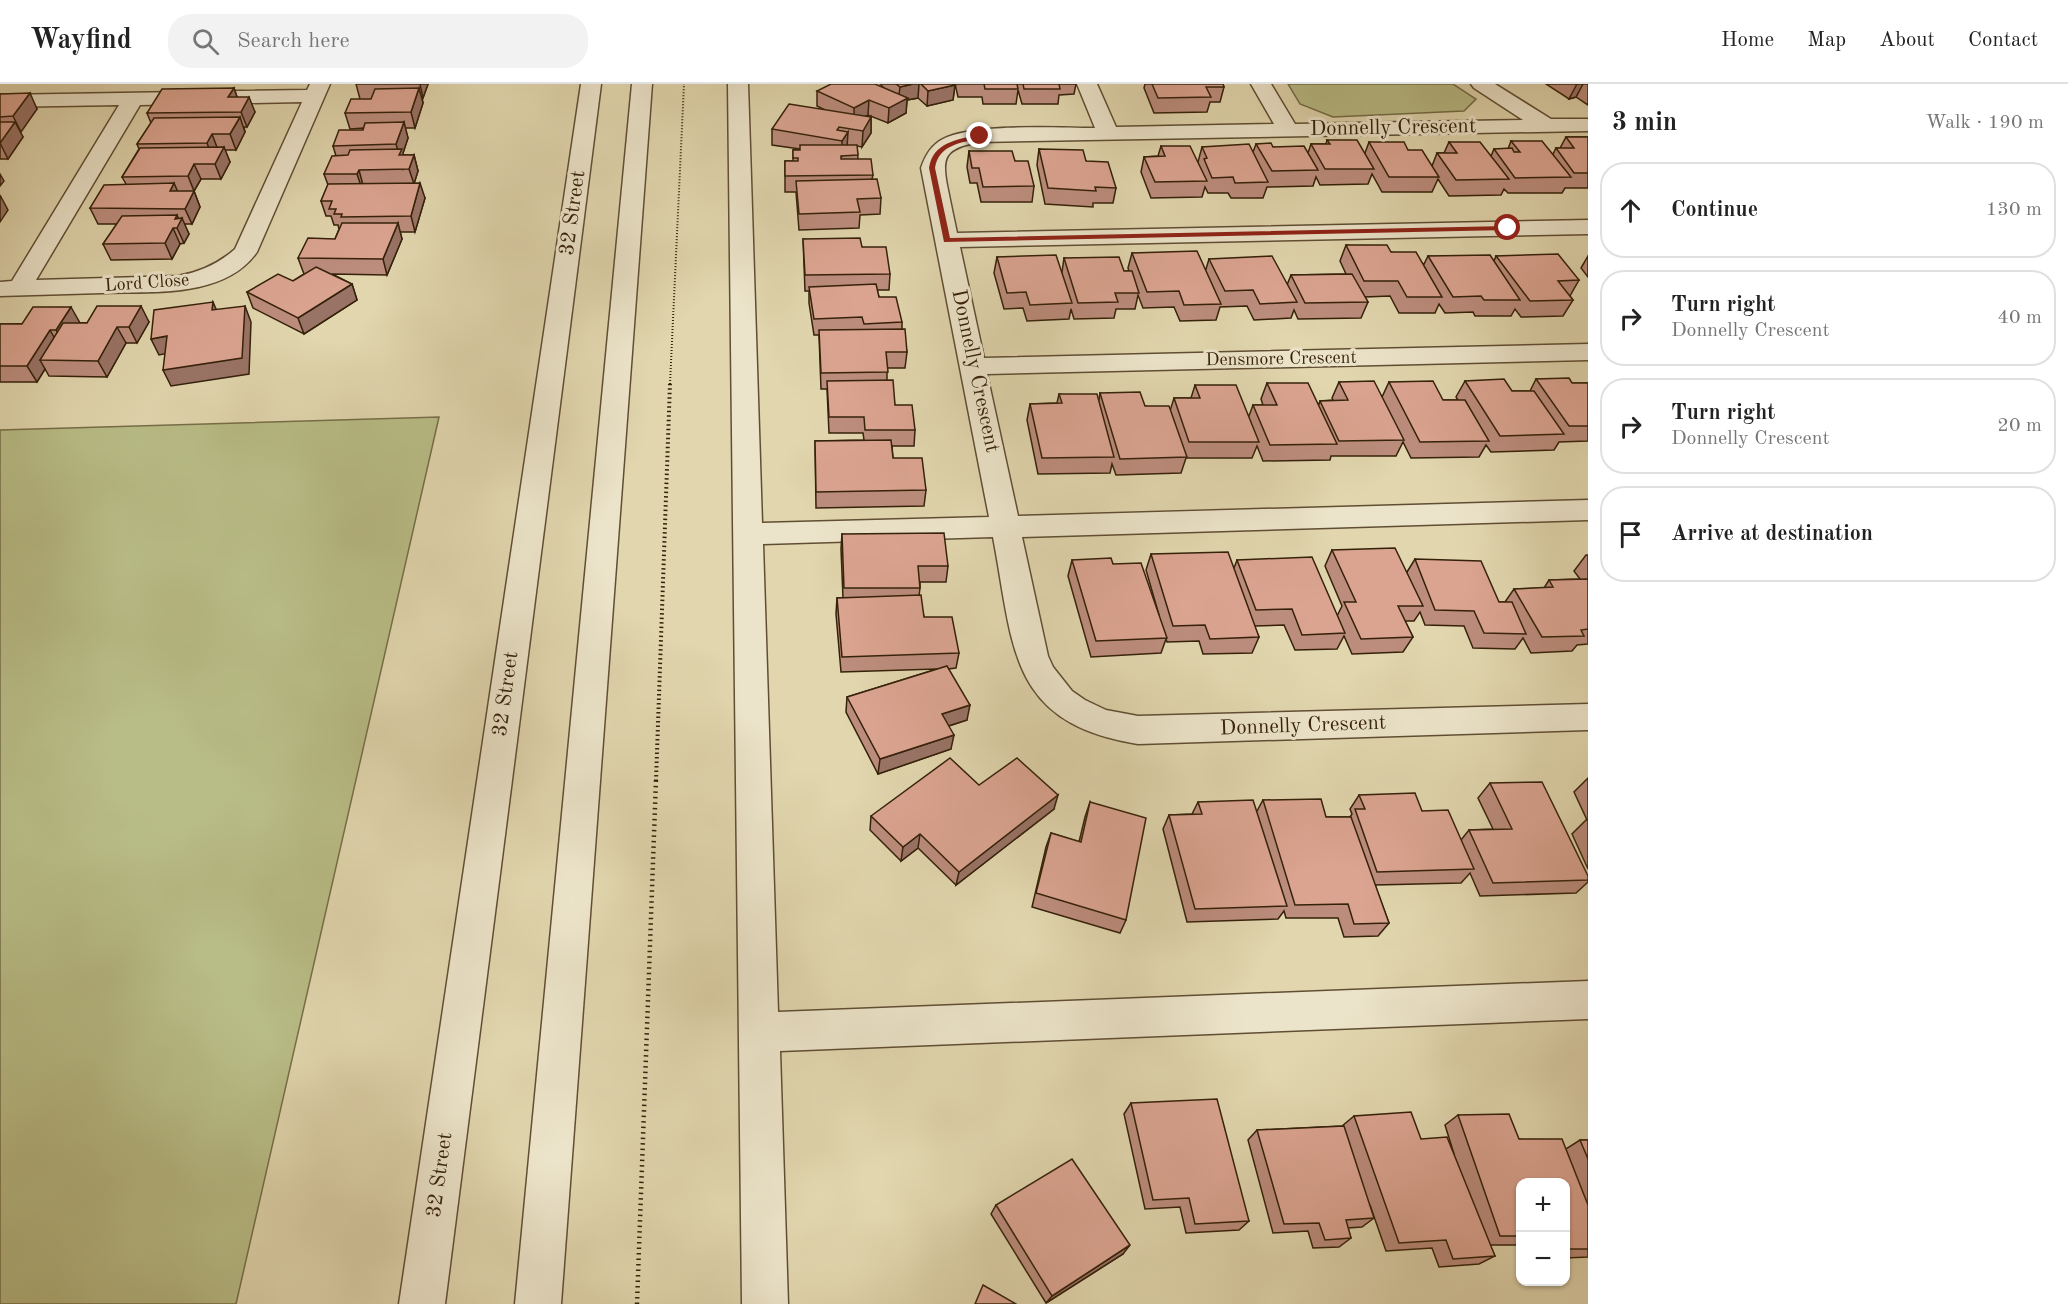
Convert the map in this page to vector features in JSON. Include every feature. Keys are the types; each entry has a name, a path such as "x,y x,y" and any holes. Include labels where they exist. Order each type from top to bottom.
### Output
{"street":[{"name":"32 Street","path":"422,1304 591,84"},
{"path":"538,1304 642,84"},
{"path":"738,84 765,1304"},
{"path":"1087,84 1108,134"},
{"path":"1262,84 1288,130"},
{"path":"1481,84 1547,126"},
{"path":"0,101 133,99 317,90"},
{"name":"Lord Close","path":"9,289 178,283 201,279 232,265 246,252 317,90"},
{"path":"9,289 133,99"},
{"name":"Donnelly Crescent","path":"1588,125 980,136 949,144 939,151 932,168 1032,656 1039,674 1062,703 1096,722 1119,728 1158,730 1588,717"},
{"path":"947,240 1588,227"},
{"name":"Densmore Crescent","path":"974,366 1588,352"},
{"path":"749,534 1588,510"},
{"path":"760,1032 1588,1000"}],"path":[{"path":"637,1304 667,456 684,84"}],"green space":[{"path":"1288,84 1453,84 1476,99 1464,111 1333,117 1300,104"},
{"path":"439,417 236,1304 0,1304 0,430"}],"building":[{"path":"831,84 875,84 908,98 889,108 869,100 854,108 817,91"},
{"path":"896,84 913,84 900,87"},
{"path":"921,84 953,84 955,85 928,91"},
{"path":"984,84 1017,84 1018,89 985,89"},
{"path":"1023,84 1059,84 1060,89 1024,89"},
{"path":"1152,84 1223,84 1224,87 1206,87 1211,97 1158,98"},
{"path":"234,88 228,97 249,97 241,112 147,113 162,89"},
{"path":"419,88 411,112 345,113 351,99 371,99 375,89"},
{"path":"30,93 13,116 0,117 0,94"},
{"path":"789,104 871,117 863,131 839,127 837,130 848,132 842,141 772,129"},
{"path":"240,117 230,134 212,134 207,143 137,144 154,118"},
{"path":"0,122 15,122 0,143"},
{"path":"404,122 396,144 333,146 339,130 363,130 365,123"},
{"path":"1566,137 1588,137 1588,173 1574,173 1556,148 1574,148"},
{"path":"1327,140 1357,140 1374,169 1325,169 1311,144 1330,144"},
{"path":"1511,141 1542,141 1571,177 1515,178 1494,149 1512,148 1514,152 1520,152"},
{"path":"1369,142 1404,142 1408,150 1422,150 1439,177 1389,177"},
{"path":"1449,142 1480,142 1509,179 1456,180 1437,153 1457,153"},
{"path":"1271,143 1273,147 1304,146 1318,170 1272,171 1256,144"},
{"path":"1249,144 1268,182 1235,183 1233,177 1212,178 1202,147"},
{"path":"800,145 857,145 858,155 841,156 841,159 871,159 873,175 785,176 785,161 798,161 798,158 793,158 793,150 800,150"},
{"path":"1161,146 1190,146 1207,181 1155,182 1144,157 1165,156"},
{"path":"224,147 215,164 194,164 188,176 122,177 140,148"},
{"path":"402,149 399,155 414,155 409,169 359,170 357,174 324,174 332,156 348,155 350,150"},
{"path":"1039,149 1083,150 1086,161 1108,162 1116,188 1095,187 1096,191 1048,188"},
{"path":"969,151 1012,151 1015,161 1028,161 1034,186 983,187 979,168 972,168"},
{"path":"877,179 881,198 857,199 860,212 799,214 796,181"},
{"path":"174,183 170,191 194,191 185,209 90,208 104,185"},
{"path":"420,183 411,216 341,217 342,214 334,214 336,209 329,209 332,201 321,201 328,184"},
{"path":"177,215 175,219 182,218 177,228 173,228 165,243 103,244 122,216"},
{"path":"342,223 398,223 383,259 298,258 308,238 335,239"},
{"path":"860,238 862,247 886,247 890,274 805,275 803,239"},
{"path":"1346,245 1387,245 1391,252 1416,252 1442,297 1407,297 1398,281 1364,281"},
{"path":"1197,251 1221,304 1184,305 1179,291 1147,292 1132,253"},
{"path":"1558,254 1579,280 1558,281 1573,300 1530,301 1496,256"},
{"path":"1056,255 1072,303 1030,305 1026,292 1007,293 997,257"},
{"path":"1490,255 1520,300 1484,300 1481,296 1453,297 1428,256"},
{"path":"1272,256 1297,302 1260,304 1253,290 1225,291 1209,259"},
{"path":"1119,257 1124,271 1132,271 1139,293 1115,293 1118,302 1078,303 1064,258"},
{"path":"316,267 352,284 298,318 247,292 278,274 293,281"},
{"path":"1352,274 1368,302 1305,303 1291,275"},
{"path":"876,284 879,297 896,297 902,322 864,324 862,317 814,319 809,287"},
{"path":"213,302 212,310 245,306 242,358 163,370 167,336 151,339 154,310"},
{"path":"97,306 141,306 129,327 117,327 98,361 40,360 63,323 87,323"},
{"path":"33,307 71,307 56,330 50,330 27,366 0,366 0,324 22,324"},
{"path":"905,329 907,352 886,352 888,372 821,373 819,330"},
{"path":"1569,378 1572,383 1588,383 1588,426 1569,426 1536,379"},
{"path":"1504,379 1512,391 1534,391 1564,434 1500,436 1465,381"},
{"path":"893,380 895,405 912,405 915,430 865,430 864,417 829,417 827,381"},
{"path":"1374,381 1404,440 1339,441 1320,401 1348,400 1339,382"},
{"path":"1433,381 1443,400 1465,400 1489,441 1420,442 1389,382"},
{"path":"1267,383 1308,383 1337,444 1270,445 1253,405 1277,405"},
{"path":"1195,385 1236,385 1259,442 1189,442 1174,398 1200,398"},
{"path":"1140,392 1145,406 1169,406 1187,457 1120,459 1100,393"},
{"path":"1059,394 1097,394 1114,457 1042,458 1030,404 1062,403"},
{"path":"891,440 893,458 922,458 926,490 816,492 815,441"},
{"path":"944,533 948,566 918,566 920,588 844,588 842,534"},
{"path":"1395,548 1423,606 1398,606 1413,637 1361,639 1344,602 1356,602 1332,550"},
{"path":"1228,552 1259,637 1210,639 1205,625 1173,626 1151,554"},
{"path":"1312,557 1345,633 1302,635 1292,609 1256,610 1237,560"},
{"path":"1111,558 1113,564 1141,563 1167,638 1096,641 1072,560"},
{"path":"1415,559 1481,561 1499,602 1512,602 1526,634 1484,633 1474,611 1435,610"},
{"path":"1588,579 1588,629 1581,630 1584,636 1542,637 1514,589 1553,587 1549,580"},
{"path":"921,595 924,617 952,617 959,653 842,657 837,598"},
{"path":"947,666 970,705 942,714 954,735 880,759 847,697"},
{"path":"950,758 979,785 1017,758 1058,795 959,872 920,834 903,847 871,816"},
{"path":"1542,782 1588,880 1493,883 1469,830 1512,829 1490,783"},
{"path":"1415,793 1422,811 1448,810 1474,869 1377,872 1355,809 1365,809 1359,795"},
{"path":"1321,799 1326,817 1351,817 1389,923 1354,924 1348,904 1295,905 1263,800"},
{"path":"1253,800 1287,906 1195,909 1169,815 1202,814 1198,802"},
{"path":"1090,802 1146,818 1126,920 1036,893 1051,833 1081,842"},
{"path":"1217,1099 1249,1221 1195,1224 1189,1198 1153,1200 1131,1103"},
{"path":"1411,1112 1421,1139 1447,1137 1495,1256 1453,1259 1446,1240 1399,1243 1354,1116"},
{"path":"1509,1114 1519,1139 1562,1139 1588,1205 1588,1249 1570,1249 1570,1178 1516,1178 1516,1236 1500,1236 1458,1115"},
{"path":"1344,1126 1374,1218 1346,1220 1351,1238 1325,1240 1319,1223 1284,1224 1257,1130"},
{"path":"1580,1140 1588,1140 1588,1159"},
{"path":"1072,1159 1130,1245 1052,1296 996,1205"},
{"path":"983,1285 1016,1304 975,1304"}],"route":[{"path":"980,136 949,144 939,151 934,160 932,168 947,240 1508,228"}]}
